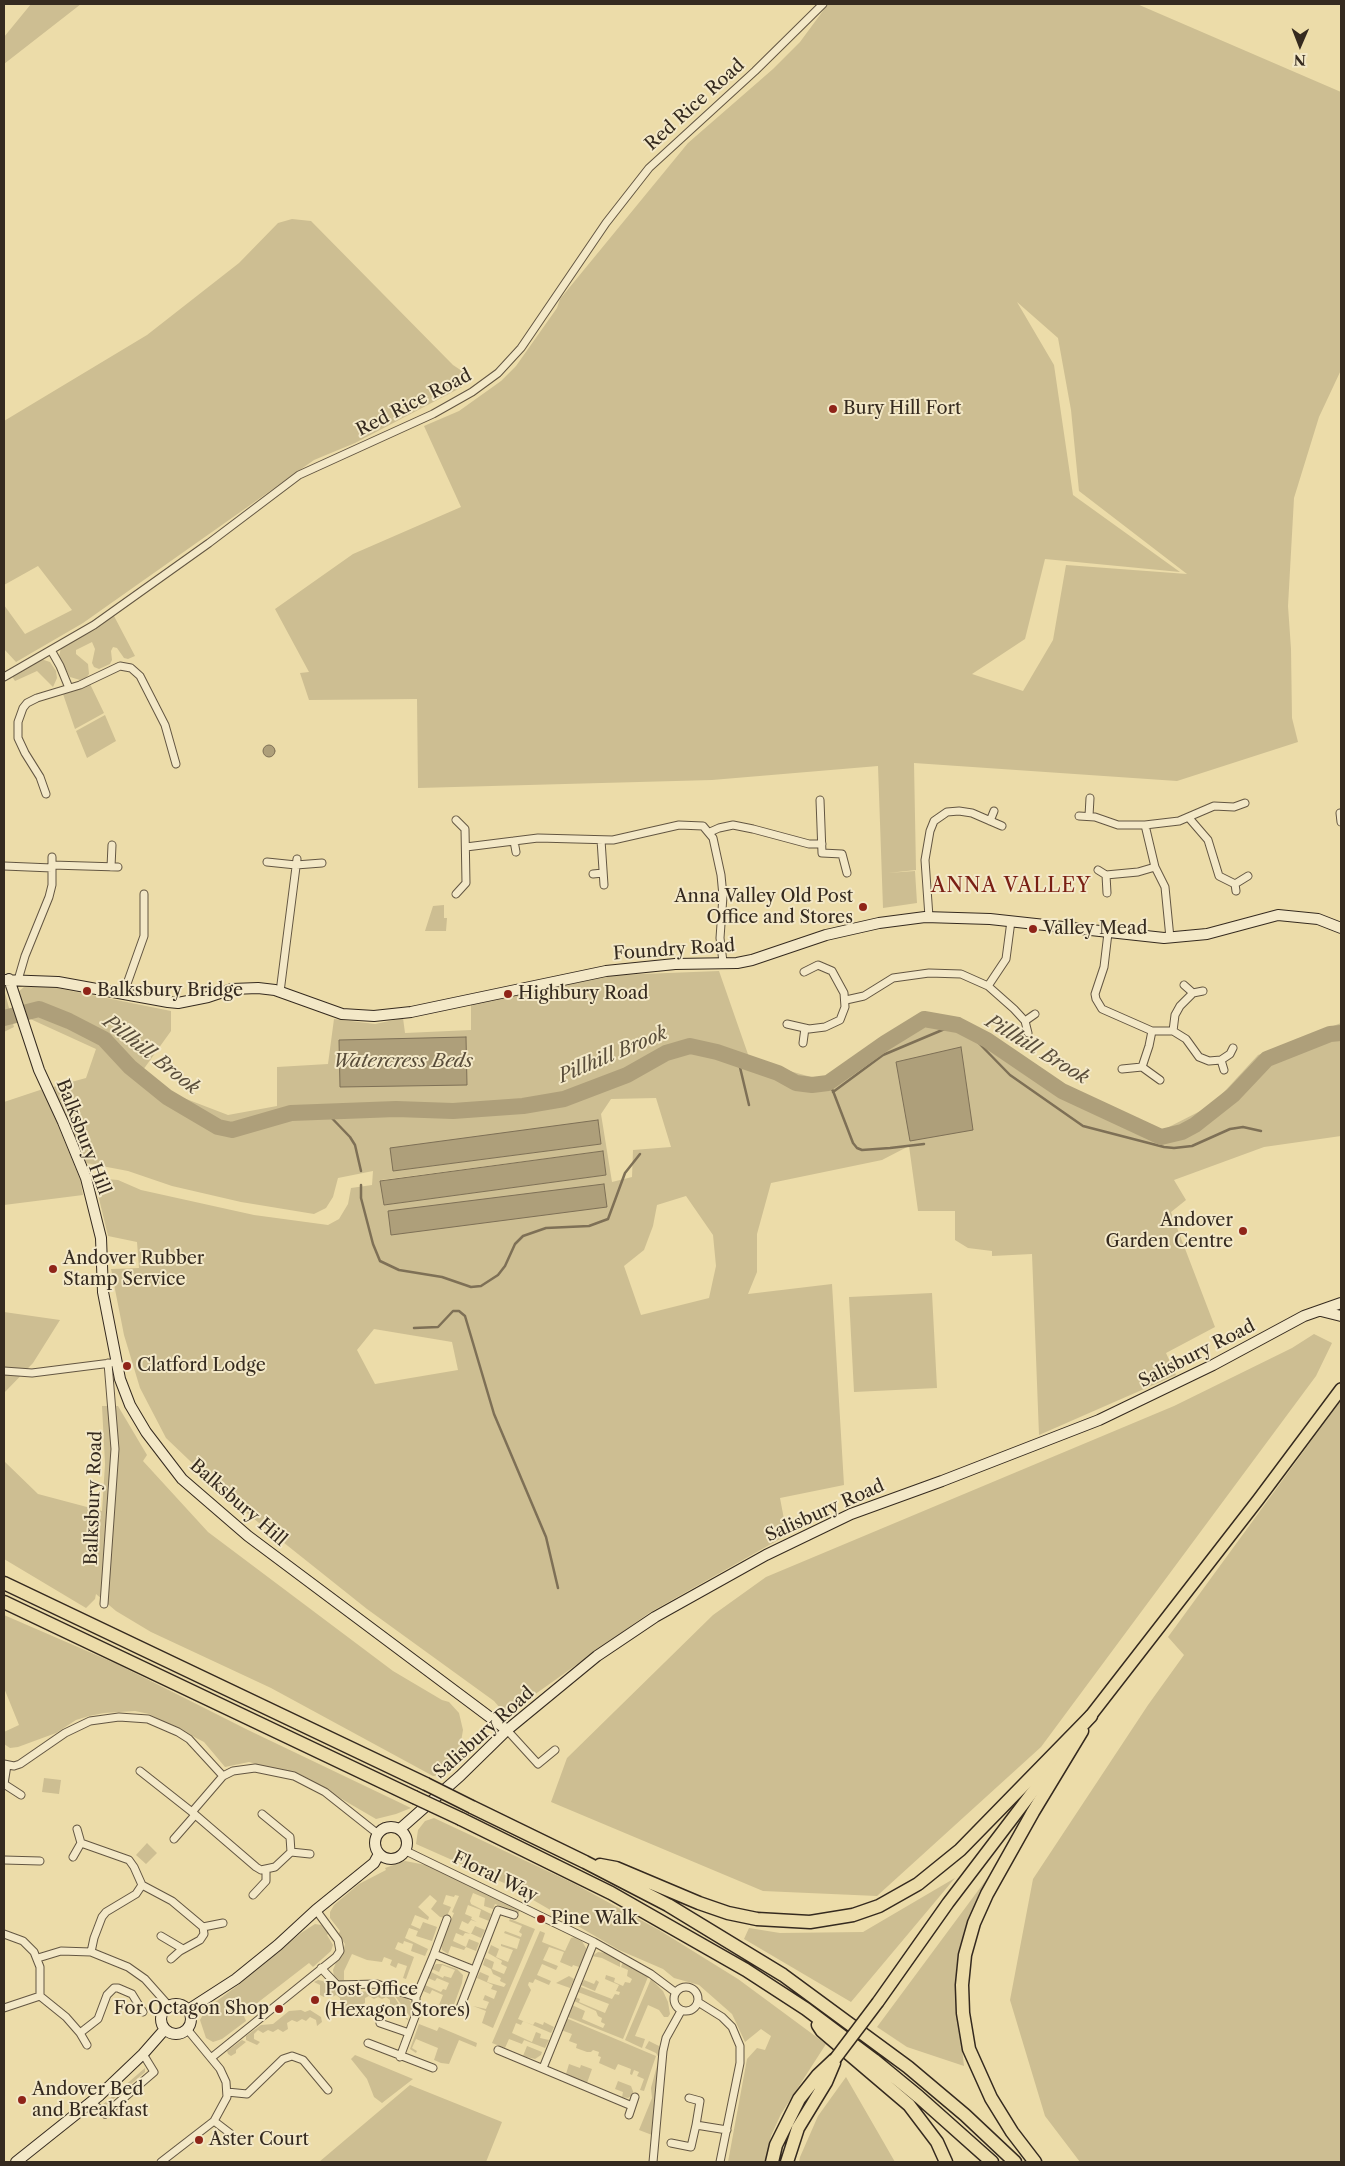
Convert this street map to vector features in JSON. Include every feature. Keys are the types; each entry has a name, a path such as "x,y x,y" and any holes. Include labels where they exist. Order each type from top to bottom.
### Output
{"highway":[{"path":"4,1583 426,1784 668,1905 791,1980 908,2067 965,2115 1016,2162"},
{"path":"4,1602 461,1819 656,1917 746,1970 806,2009 919,2097 992,2162"},
{"path":"585,1862 616,1868 699,1903 728,1913 756,1919 810,1922 853,1915 879,1906 918,1884 960,1850 1091,1716"},
{"path":"1035,2162 1012,2132 991,2098 969,2049 963,2013 966,1955 974,1923 987,1894 1033,1812 1091,1716"},
{"path":"806,2009 822,2031 909,2105 937,2142 946,2162"},
{"path":"787,2162 798,2128 822,2078 836,2059"},
{"path":"772,2162 776,2145 799,2099 822,2078"}],"main road":[{"path":"836,2059 948,1903 1341,1389"}],"street":[{"name":"Red Rice Road","path":"4,677 94,625 209,543 298,475 434,414 472,392 498,373 520,348 601,230 648,168 755,71 823,4"},
{"path":"51,650 69,688"},
{"path":"37,793 45,791 40,777 20,746 18,738 18,722 26,703 69,688 120,666 126,666 136,671 166,725 176,764"},
{"path":"1089,816 1090,798"},
{"path":"820,800 822,853 842,854 847,873"},
{"path":"1079,816 1089,816 1118,825 1145,825 1190,818 1208,807 1238,807 1245,803"},
{"path":"929,917 925,860 930,831 934,821 942,814 954,811 972,813 1002,826"},
{"path":"990,821 994,811"},
{"path":"1340,812 1341,822"},
{"path":"1190,818 1208,840 1218,876 1236,888 1248,876"},
{"path":"456,820 465,829 466,847 466,883 456,894"},
{"path":"466,847 547,838 601,840 634,836 680,825 703,826 710,832 719,861 723,885 720,933 723,962"},
{"path":"710,832 733,825 809,844 822,844"},
{"path":"1145,825 1154,867 1164,888 1170,938"},
{"path":"601,840 604,885"},
{"path":"514,841 516,852"},
{"path":"4,866 114,867 112,845"},
{"path":"10,980 26,956 49,897 52,856"},
{"path":"267,862 322,863"},
{"path":"280,992 296,862"},
{"path":"1098,870 1106,875 1138,872 1154,867"},
{"path":"593,874 603,873"},
{"path":"1106,875 1107,893"},
{"path":"123,995 144,936 144,894"},
{"name":"Foundry Road","path":"10,980 58,982 123,995 178,1003 240,988 258,988 280,992 334,1012 374,1016 411,1012 606,971 675,964 752,960 813,939 879,923 929,917 1011,921 1108,933 1170,938 1207,934 1278,915 1318,919 1341,927"},
{"path":"988,986 1006,959 1011,921"},
{"path":"1108,933 1104,967 1097,987 1096,999 1102,1009 1152,1031 1173,1031 1186,1039 1199,1056 1209,1060 1221,1060 1230,1054 1233,1048"},
{"path":"819,957 822,966"},
{"path":"787,1024 817,1029 837,1023 843,1014 846,1000 841,985 832,971 822,966 813,966 804,972"},
{"path":"846,1000 864,996 893,978 936,972 961,974 988,986 1014,1008 1025,1021 1028,1033"},
{"name":"Balksbury Hill","path":"10,980 39,1070 86,1178 101,1238 103,1292 112,1362 130,1405 146,1432 182,1479 217,1510 271,1554 507,1730 538,1764 555,1750"},
{"path":"1184,985 1193,993"},
{"path":"1173,1031 1175,1015 1180,1006 1193,993 1203,991"},
{"path":"1025,1021 1035,1014"},
{"path":"803,1043 805,1028"},
{"path":"1142,1067 1150,1046 1152,1031"},
{"path":"1221,1060 1224,1070"},
{"path":"1122,1069 1142,1067 1160,1080"},
{"name":"Salisbury Road","path":"400,1829 460,1776 507,1730 597,1656 655,1617 766,1555 850,1514 942,1481 1099,1420 1213,1365 1304,1316 1341,1304"},
{"path":"1317,1311 1341,1316"},
{"path":"4,1371 32,1373 112,1362"},
{"name":"Balksbury Road","path":"104,1604 115,1449 112,1362"},
{"path":"21,1795 4,1784 5,1764 14,1766 20,1764 65,1733 90,1721 130,1717 148,1719 184,1735 204,1753 223,1776"},
{"path":"174,1840 223,1776 233,1771 255,1768 294,1776 325,1792 378,1834"},
{"path":"140,1771 194,1813 256,1867 266,1871 275,1867 292,1852 310,1854"},
{"path":"262,1814 290,1837 292,1852"},
{"path":"395,1827 400,1829 406,1837 406,1851 393,1859 383,1857 379,1854 375,1844 378,1834 385,1828 395,1827"},
{"path":"73,1857 81,1843 77,1829"},
{"path":"81,1843 129,1860 142,1885 172,1901 203,1927 204,1934 200,1940 183,1949 171,1959"},
{"name":"Floral Way","path":"406,1851 594,1942 651,1974 675,1992"},
{"path":"188,2010 236,1979 278,1945 316,1910 374,1863 379,1854"},
{"path":"4,1860 40,1861"},
{"path":"254,1895 266,1881 266,1871"},
{"path":"91,1952 102,1917 106,1912 136,1894 142,1885"},
{"path":"211,2058 336,1957 340,1951 338,1940 316,1910"},
{"path":"460,2008 498,1910 514,1914"},
{"path":"400,2057 416,2014 416,1998 447,1919"},
{"path":"203,1927 223,1923"},
{"path":"4,1934 23,1941 38,1958 41,1976 40,1996"},
{"path":"161,1936 183,1949"},
{"path":"543,2068 594,1942"},
{"path":"38,1958 61,1951 91,1952 128,1968 145,1979 169,2006"},
{"path":"434,1954 474,1970"},
{"path":"322,1968 337,1985 377,1984 416,1998"},
{"path":"80,2033 98,2019 107,1994 114,1988 132,1994 143,2012"},
{"path":"698,2002 690,2011 681,2011 674,2005 675,1992 681,1988 690,1988 696,1992 698,2002 722,2017 732,2027 740,2046 740,2063 720,2162"},
{"path":"4,2008 40,1996"},
{"path":"40,1996 66,2017 80,2033 87,2045"},
{"path":"165,2029 176,2034 187,2029 191,2020 188,2010 181,2005 169,2006"},
{"path":"165,2029 162,2016 169,2006"},
{"path":"653,2162 663,2051 666,2038 681,2011"},
{"path":"380,2023 409,2033"},
{"path":"16,2162 91,2102 143,2054 165,2029"},
{"path":"161,2162 170,2160 214,2120 227,2097 226,2082 220,2069 187,2029"},
{"path":"368,2043 400,2057 433,2068"},
{"path":"498,2050 632,2106"},
{"path":"91,2102 105,2114 154,2072 143,2054"},
{"path":"227,2092 247,2094 283,2059 292,2056 303,2060 328,2090"},
{"path":"628,2115 635,2097"},
{"path":"671,2143 691,2147 700,2100 689,2098"},
{"path":"214,2120 231,2134"},
{"path":"696,2124 727,2130"}],"shaded area":[{"path":"31,4 81,4 4,64 4,37"},
{"path":"828,4 1137,4 1341,92 1341,370 1319,417 1294,498 1288,606 1292,718 1298,742 1177,781 914,763 916,870 888,873 915,871 917,903 883,908 878,766 712,780 418,788 417,699 309,700 300,673 309,672 275,609 353,554 461,507 424,426 459,411 501,381 516,366 557,308 560,299 688,143 773,69 800,42","holes":["1017,302 1058,338 1071,410 1079,491 1187,574 1066,565 1053,640 1023,691 972,674 1025,639 1045,559 1180,572 1073,495 1054,365"]},
{"path":"292,219 311,221 453,365 465,373 462,387 355,443 314,460 83,623 16,662 4,649 4,605 25,634 72,610 38,566 4,585 4,421 147,335 239,263 278,223"},
{"path":"114,616 135,656 128,659 124,658 117,648 113,647 110,664 99,669 94,667 92,663 95,649 92,642 76,650 76,654 88,664 89,674 86,678 80,680 70,677 59,657 61,647 95,630"},
{"path":"41,659 50,662 56,671 57,678 53,687 37,671 15,681 11,675"},
{"path":"90,684 104,713 75,729 63,694"},
{"path":"105,715 116,741 87,758 76,731"},
{"path":"444,905 444,918 447,918 446,931 425,931 433,906"},
{"path":"719,971 750,1060 822,1080 923,1018 958,1025 1062,1085 1163,1130 1212,1105 1258,1055 1341,1023 1341,1136 1264,1147 1174,1180 1186,1200 1171,1212 1215,1327 1166,1353 1176,1375 1039,1435 1032,1254 992,1256 992,1251 968,1248 955,1240 955,1211 918,1211 909,1146 882,1160 771,1183 757,1234 757,1272 748,1294 832,1284 844,1485 780,1498 787,1535 649,1613 506,1715 494,1701 367,1609 234,1503 166,1438 140,1388 124,1335 111,1269 139,1268 137,1242 108,1236 94,1178 118,1180 141,1190 254,1215 328,1225 339,1219 348,1204 351,1188 372,1185 373,1171 338,1178 333,1197 326,1208 314,1214 241,1202 172,1186 128,1171 86,1163 53,1087 86,1078 96,1049 26,1017 18,992 24,987 47,986 171,1011 171,1031 143,1070 168,1092 228,1115 277,1106 277,1067 328,1064 334,1019 375,1024 403,1018 405,1033 471,1030 471,1004 617,975","holes":["656,1098 671,1147 633,1150 632,1177 612,1182 601,1114 611,1099","598,1121 601,1144 393,1171","603,1151 606,1175 384,1205 381,1180","686,1196 713,1235 716,1266 709,1298 641,1315 624,1266 644,1250 653,1226 657,1205","374,1329 452,1342 458,1370 375,1384 357,1350"]},
{"path":"4,989 14,1027 4,1032"},
{"path":"43,1089 80,1179 83,1195 4,1205 4,1102"},
{"path":"932,1293 937,1388 854,1392 849,1297"},
{"path":"4,1312 60,1320 33,1363 4,1393"},
{"path":"1314,1334 1332,1343 1316,1376 1041,1747 877,1896 763,1891 551,1802 567,1758 713,1615 766,1577 1174,1406 1292,1348"},
{"path":"1341,1400 1341,2162 1080,2162 1045,2116 1010,2000 1033,1879 1148,1705 1184,1655 1168,1637"},
{"path":"102,1406 118,1406 147,1455 143,1461 208,1532 393,1671 442,1700 449,1702 459,1713 463,1730 459,1753 439,1776 433,1776 271,1688 151,1632 116,1611 96,1594 95,1599 86,1608 4,1559 4,1461 38,1494 102,1511 105,1464"},
{"path":"4,1615 117,1664 248,1730 411,1808 376,1819 304,1777 249,1762 225,1767 204,1742 149,1714 135,1711 89,1716 76,1720 56,1733 18,1747 10,1748 4,1744 4,1732 19,1725 4,1688"},
{"path":"44,1778 61,1780 59,1794 42,1792"},
{"path":"434,1818 573,1883 659,1930 738,1979 826,2044 781,2114 771,2136 766,2162 728,2162 747,2059 757,2048 765,2050 771,2036 761,2029 745,2042 732,2014 699,1985 674,1978 663,1969 619,1950 504,1883 416,1844 418,1830 425,1821"},
{"path":"147,1843 157,1853 146,1864 136,1855"},
{"path":"405,1861 426,1865 520,1910 517,1918 514,1917 517,1911 495,1904 493,1909 484,1906 485,1898 473,1893 470,1901 471,1904 491,1914 489,1921 479,1917 481,1910 468,1905 465,1914 477,1922 471,1920 468,1924 462,1921 459,1929 470,1934 465,1933 463,1936 456,1933 453,1941 466,1947 464,1950 451,1946 448,1954 442,1950 441,1945 459,1896 446,1895 443,1904 451,1907 446,1918 440,1917 431,1909 437,1901 430,1895 418,1907 429,1917 428,1920 415,1915 411,1925 420,1929 423,1922 437,1927 432,1941 416,1936 418,1931 409,1928 405,1938 428,1949 425,1956 411,1951 413,1944 404,1941 403,1944 398,1942 395,1949 414,1957 406,1979 403,1978 407,1966 398,1963 396,1968 390,1965 392,1960 384,1957 382,1962 367,1960 352,1954 344,1971 344,1980 352,1982 338,1982 334,1977 333,1970 337,1960 342,1956 345,1944 338,1935 340,1931 330,1918 330,1912 334,1905 359,1884 386,1870 385,1868"},
{"path":"997,1865 969,1925 955,1986 964,2066 907,2047 877,2027"},
{"path":"955,1878 851,2002 744,1939 749,1928 780,1933 863,1932"},
{"path":"510,1919 535,1929 493,2028 482,2023 486,2011 473,2006 486,2009 489,2002 483,2000 485,1995 494,1999 497,1991 491,1989 493,1985 477,1978 480,1972 489,1976 487,1982 504,1987 506,1984 500,1981 501,1978 493,1974 491,1969 483,1965 485,1958 494,1962 492,1969 504,1974 507,1967 501,1964 502,1961 488,1953 491,1945 499,1949 496,1957 508,1962 513,1950 501,1946 501,1944 517,1949 520,1939 504,1933 505,1931 521,1937 522,1934 519,1932 522,1926 509,1921"},
{"path":"315,1924 321,1925 329,1933 327,1935 333,1945 331,1951 313,1967 309,1963 243,2014 246,2021 222,2039 213,2042 206,2038 200,2020 206,2009 301,1933"},
{"path":"475,1926 485,1930 481,1938 471,1934"},
{"path":"540,1931 545,1933 542,1942 565,1951 571,1938 575,1937 582,1941 587,1950 579,1967 573,1965 572,1967 560,1962 564,1952 549,1947 543,1960 558,1966 556,1970 542,1964 537,1975 551,1981 549,1985 535,1979 533,1983 529,1982 528,1985 531,1990 518,2019 523,2021 521,2025 516,2023 512,2033 532,2042 536,2032 541,2034 540,2038 549,2040 545,2048 524,2040 522,2044 509,2039 505,2048 492,2043"},
{"path":"469,1939 479,1943 476,1951 466,1947"},
{"path":"598,1952 606,1953 620,1961 620,1967 602,1958 592,1956"},
{"path":"623,1962 648,1977 623,2039 568,2017 572,2005 585,2011 582,2019 603,2028 605,2024 601,2022 602,2018 598,2016 596,2011 574,2001 575,1997 580,1999 579,2002 605,2013 609,2004 578,1992 581,1987 612,1999 615,1994 619,1995 620,1992 616,1991 619,1985 605,1979 606,1975 615,1978 614,1982 623,1986 625,1982 630,1983 632,1979 627,1976 628,1970 621,1967"},
{"path":"436,1964 442,1964 457,1969 463,1975 452,2010 439,2005 443,1995 432,1990 430,1994 423,1991 425,1985 441,1992 443,1989 446,1990 449,1983 437,1978 435,1981 428,1978 431,1972 443,1978 444,1976 451,1978 455,1970 442,1965 439,1972 432,1969"},
{"path":"569,1976 574,1979 570,1988 556,1983"},
{"path":"651,1979 663,1991 668,2002 670,2014 668,2017 664,2017 659,2010 648,2005 635,2036 645,2039 642,2048 625,2040"},
{"path":"318,1980 323,1981 340,1992 381,1991 390,1994 395,1998 409,2021 398,2010 392,2014 380,2008 390,2005 390,2000 386,1997 374,1999 369,1996 365,1998 365,2003 361,2005 360,2010 348,2012 344,2009 344,2004 340,2002 340,1998 336,1995 324,1997 320,1995 320,1985 314,1982"},
{"path":"584,1980 594,1984 596,1980 599,1982 595,1991 581,1985"},
{"path":"395,1996 407,1998 411,2002 414,2009 411,2018"},
{"path":"301,2010 305,2012 310,2010 321,2017 322,2022 317,2026 316,2020 310,2017 306,2021 302,2019 297,2022 292,2020 287,2023 288,2029 283,2032 278,2029 273,2032 268,2030 263,2033 258,2030 254,2034 254,2039 260,2042 257,2045 246,2040 246,2036 261,2025 273,2024 289,2011"},
{"path":"566,2018 656,2056 644,2091 640,2090 644,2079 637,2076 639,2072 634,2070 632,2075 630,2074 631,2069 618,2064 615,2070 599,2063 601,2057 598,2056 599,2052 593,2050 587,2052 576,2048 577,2044 569,2041 572,2034 561,2030"},
{"path":"523,2021 533,2025 535,2022 543,2025 544,2022 554,2027 551,2033"},
{"path":"419,2024 437,2031 439,2027 477,2043 476,2047 459,2040 449,2064 434,2060 438,2048 416,2039 412,2048 417,2051 416,2053 410,2049"},
{"path":"242,2040 246,2042 236,2050 236,2053 231,2056 228,2054 227,2051"},
{"path":"649,2041 659,2046 660,2049 652,2135 639,2130 652,2098 651,2088 659,2058 656,2053 645,2048"},
{"path":"527,2046 542,2052 541,2055 535,2059 523,2056"},
{"path":"355,2055 413,2079 382,2103 374,2097 367,2079 351,2059"},
{"path":"569,2064 580,2068 581,2065 592,2069 587,2083 566,2074"},
{"path":"145,2068 145,2072 104,2107 100,2107"},
{"path":"846,2077 895,2162 799,2162 818,2116"},
{"path":"618,2081 631,2086 634,2094 628,2098 622,2097 623,2092 615,2089"},
{"path":"410,2085 502,2122 486,2162 319,2162"}],"water":[{"path":"267,745 271,745 275,751 271,757 267,757 263,753 263,749"},
{"name":"Watercress Beds","path":"466,1037 467,1085 340,1087 339,1040"},
{"path":"961,1047 973,1130 910,1141 896,1062"},
{"path":"598,1120 601,1144 393,1171 390,1148"},
{"path":"603,1151 606,1175 384,1205 380,1181"},
{"path":"604,1184 607,1207 391,1235 388,1211"}],"waterway":[{"name":"Pillhill Brook","path":"4,1018 39,1009 69,1021 104,1039 130,1067 167,1097 218,1127 232,1130 291,1113 396,1109 453,1111 523,1106 564,1099 627,1075 666,1053 690,1046 717,1052 778,1073 796,1083 812,1085 828,1083 885,1043 924,1019 958,1025 987,1040 1062,1091 1161,1137 1182,1132 1195,1125 1233,1095 1267,1059 1330,1034 1341,1033"},
{"path":"833,1092 883,1055 947,1028 956,1028 968,1032 1010,1075 1083,1126 1174,1148 1192,1146 1230,1129 1243,1127 1261,1131"},
{"path":"738,1059 749,1105"},
{"path":"828,1083 833,1091 853,1143 857,1148 862,1150 924,1144"},
{"path":"325,1111 350,1137 355,1145 361,1171"},
{"path":"361,1185 361,1198 373,1244 380,1261 399,1270 442,1277 471,1287 481,1286 498,1275 505,1266 515,1244 523,1236 546,1228 589,1226 608,1219 625,1173 640,1154"},
{"path":"414,1328 438,1327 453,1311 459,1311 465,1316 494,1414 546,1537 558,1588"}],"place":[{"name":"Bury Hill Fort","path":"833,409"},
{"name":"Anna Valley Old Post Office and Stores","path":"863,907"},
{"name":"Valley Mead","path":"1033,929"},
{"name":"Balksbury Bridge","path":"87,991"},
{"name":"Highbury Road","path":"508,994"},
{"name":"Andover Garden Centre","path":"1243,1231"},
{"name":"Andover Rubber Stamp Service","path":"53,1269"},
{"name":"Clatford Lodge","path":"127,1366"},
{"name":"Pine Walk","path":"541,1919"},
{"name":"Post Office (Hexagon Stores)","path":"315,2000"},
{"name":"For Octagon Shop","path":"279,2009"},
{"name":"Andover Bed and Breakfast","path":"22,2100"},
{"name":"Aster Court","path":"199,2140"}],"district":[{"name":"ANNA VALLEY","path":"1011,886"}]}
